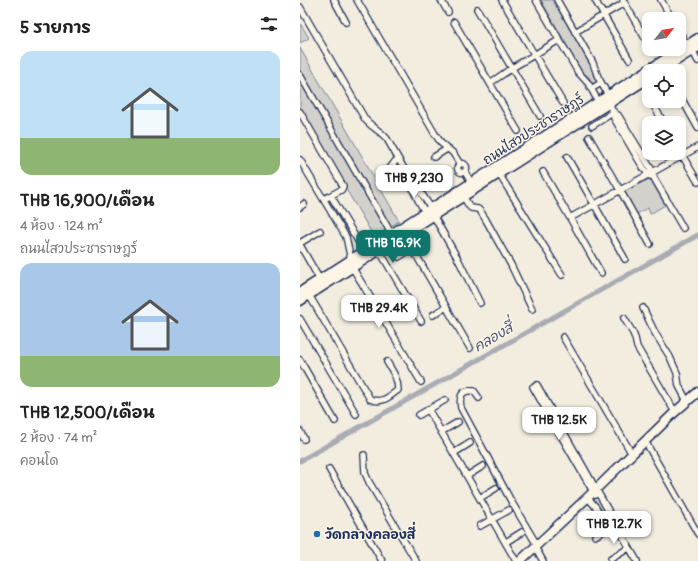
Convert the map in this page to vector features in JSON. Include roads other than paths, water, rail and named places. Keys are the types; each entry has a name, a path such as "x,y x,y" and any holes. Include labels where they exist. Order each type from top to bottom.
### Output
{"main road":[{"name":"ถนนไสวประชาราษฎร์","path":"669,64 692,47 698,38"},
{"name":"ถนนไสวประชาราษฎร์","path":"300,301 351,264 364,251 392,233 463,196 499,174 598,101 692,47"},
{"name":"ถนนไสวประชาราษฎร์","path":"300,292 320,280 379,250 404,234 430,212 471,182 609,104 642,83"},
{"path":"520,561 675,412 698,392"}],"street":[{"path":"334,0 346,22"},
{"path":"357,0 434,134 441,143 453,153 460,164 464,163 466,165 467,169 465,172 471,182"},
{"path":"441,0 448,12"},
{"path":"502,0 563,103"},
{"path":"536,0 578,72 588,83 598,101"},
{"path":"557,0 593,63 598,77 608,95"},
{"path":"595,0 629,59"},
{"path":"661,0 668,12"},
{"path":"575,32 604,15 623,1 642,33"},
{"path":"300,7 365,119 370,125 384,135 398,158 410,179 414,193 430,212 458,259 480,303"},
{"path":"477,8 540,116"},
{"path":"454,22 518,131"},
{"path":"490,83 559,40"},
{"path":"692,47 698,61"},
{"path":"300,75 392,233"},
{"path":"591,89 602,83"},
{"path":"609,104 614,113 618,115 627,135 683,228"},
{"path":"686,107 698,128"},
{"path":"300,112 343,186 341,190 324,199"},
{"path":"592,126 614,113"},
{"path":"589,137 650,244"},
{"path":"686,154 698,147"},
{"path":"434,157 447,148"},
{"path":"567,157 625,259"},
{"path":"386,172 392,167 393,162 398,158"},
{"path":"300,160 346,239 351,264 421,382"},
{"path":"570,218 620,190 652,175 676,160"},
{"path":"684,160 698,182"},
{"path":"543,172 601,273"},
{"path":"499,174 562,275"},
{"path":"331,196 364,251"},
{"path":"463,196 469,206 471,208 478,209 486,220 511,265 532,309"},
{"path":"338,223 345,219"},
{"path":"320,231 300,244 320,280"},
{"path":"404,234 470,348"},
{"path":"388,244 399,257 405,252"},
{"path":"379,250 422,320"},
{"path":"309,295 370,399 376,402 381,401 398,390 398,382 387,362"},
{"path":"433,315 446,307"},
{"path":"643,308 655,333 670,357 677,373 679,386 687,401"},
{"path":"624,318 633,333 637,347 675,412"},
{"path":"300,319 356,414"},
{"path":"563,337 632,454"},
{"path":"300,360 335,421"},
{"path":"535,386 592,493 637,561"},
{"path":"479,398 474,392 464,392 460,401 461,408 543,561"},
{"path":"418,415 445,400"},
{"path":"428,409 516,561"},
{"path":"441,432 458,422"},
{"path":"300,431 304,439"},
{"path":"645,441 698,534"},
{"path":"454,453 470,443"},
{"path":"364,455 365,473 369,482 416,561"},
{"path":"467,476 483,466"},
{"path":"328,469 382,561"},
{"path":"480,498 496,488"},
{"path":"592,493 601,503 633,561"},
{"path":"480,526 509,510"},
{"path":"595,536 612,523"},
{"path":"506,542 522,532"},
{"path":"611,559 627,549"}],"waterway":[{"name":"คลองสี่","path":"300,461 698,235"}],"place":[{"name":"วัดกลางคลองสี่","path":"317,534"}]}
